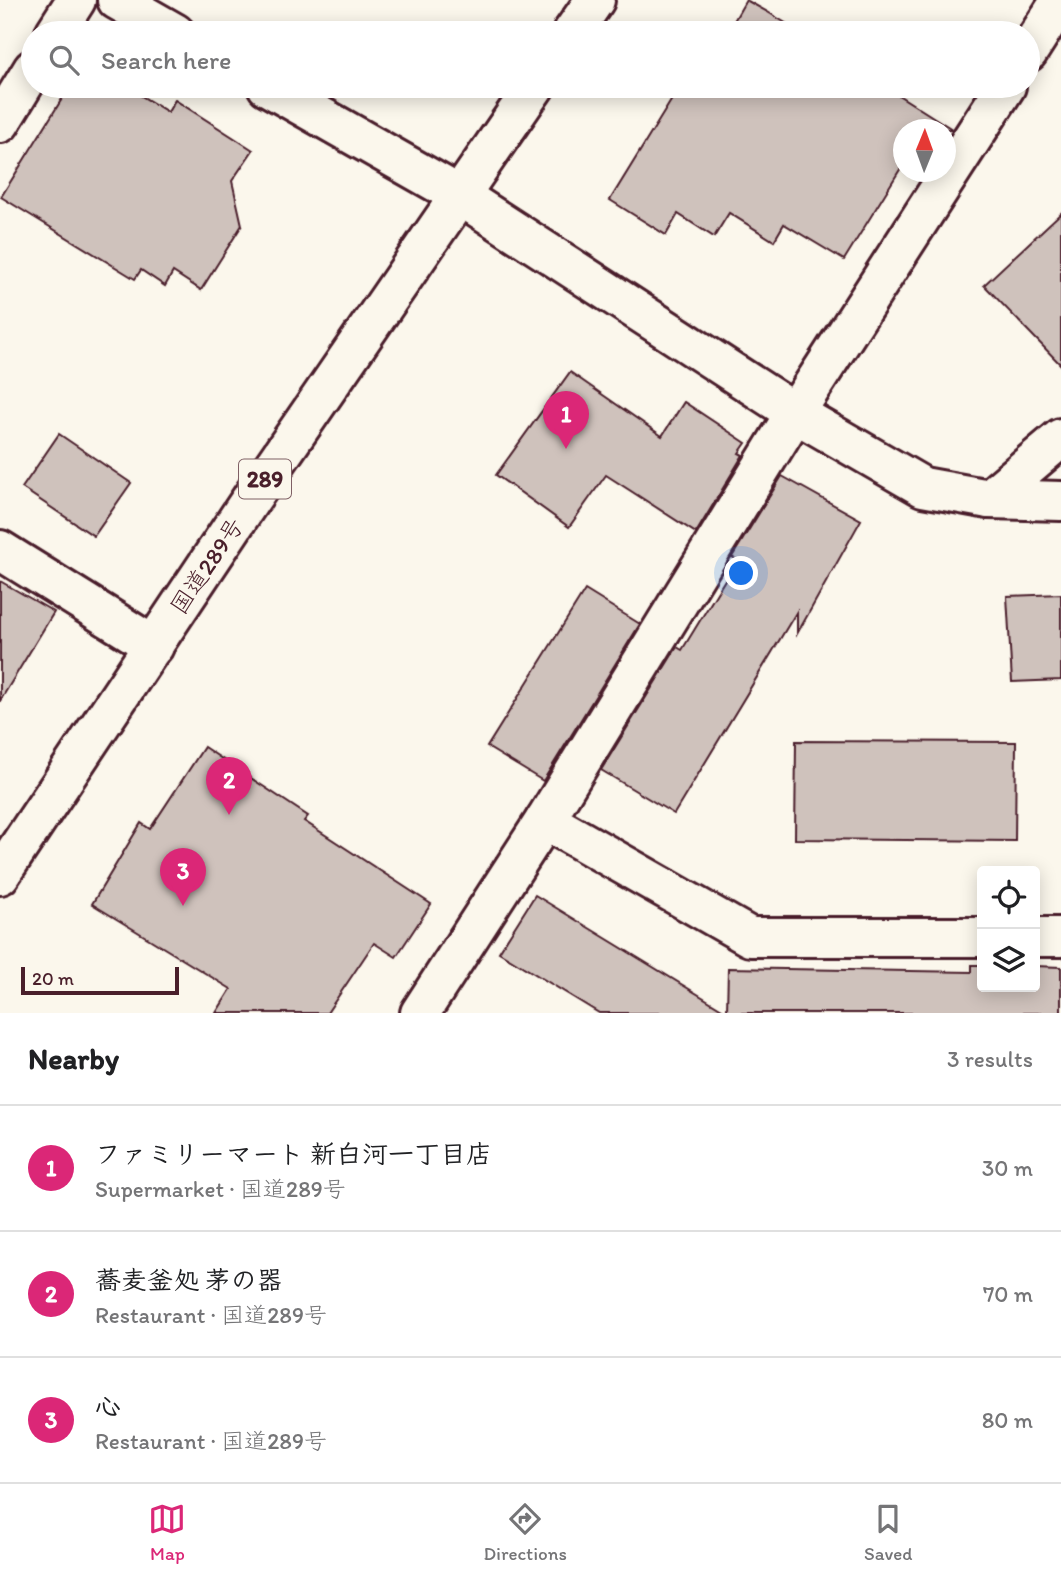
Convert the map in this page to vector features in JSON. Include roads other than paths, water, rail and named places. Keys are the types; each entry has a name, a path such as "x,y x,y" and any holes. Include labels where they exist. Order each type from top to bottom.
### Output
{"main road":[{"path":"63,21 76,0"},
{"path":"117,0 154,21"},
{"path":"580,21 595,0"},
{"path":"1040,33 1061,0"},
{"path":"0,123 21,89"},
{"path":"288,98 459,195 795,413 923,487 989,499 1061,501"},
{"name":"国道289号","path":"0,875 259,488 527,98"},
{"path":"420,1013 545,820 795,413 998,98"},
{"path":"989,499 1061,438"},
{"path":"0,550 154,646"},
{"path":"545,820 750,937 977,937"},
{"path":"1040,937 1061,937"}],"place":[{"name":"ファミリーマート 新白河一丁目店","path":"566,449"},
{"name":"蕎麦釜処 茅の器","path":"229,815"},
{"name":"心","path":"183,906"}]}
